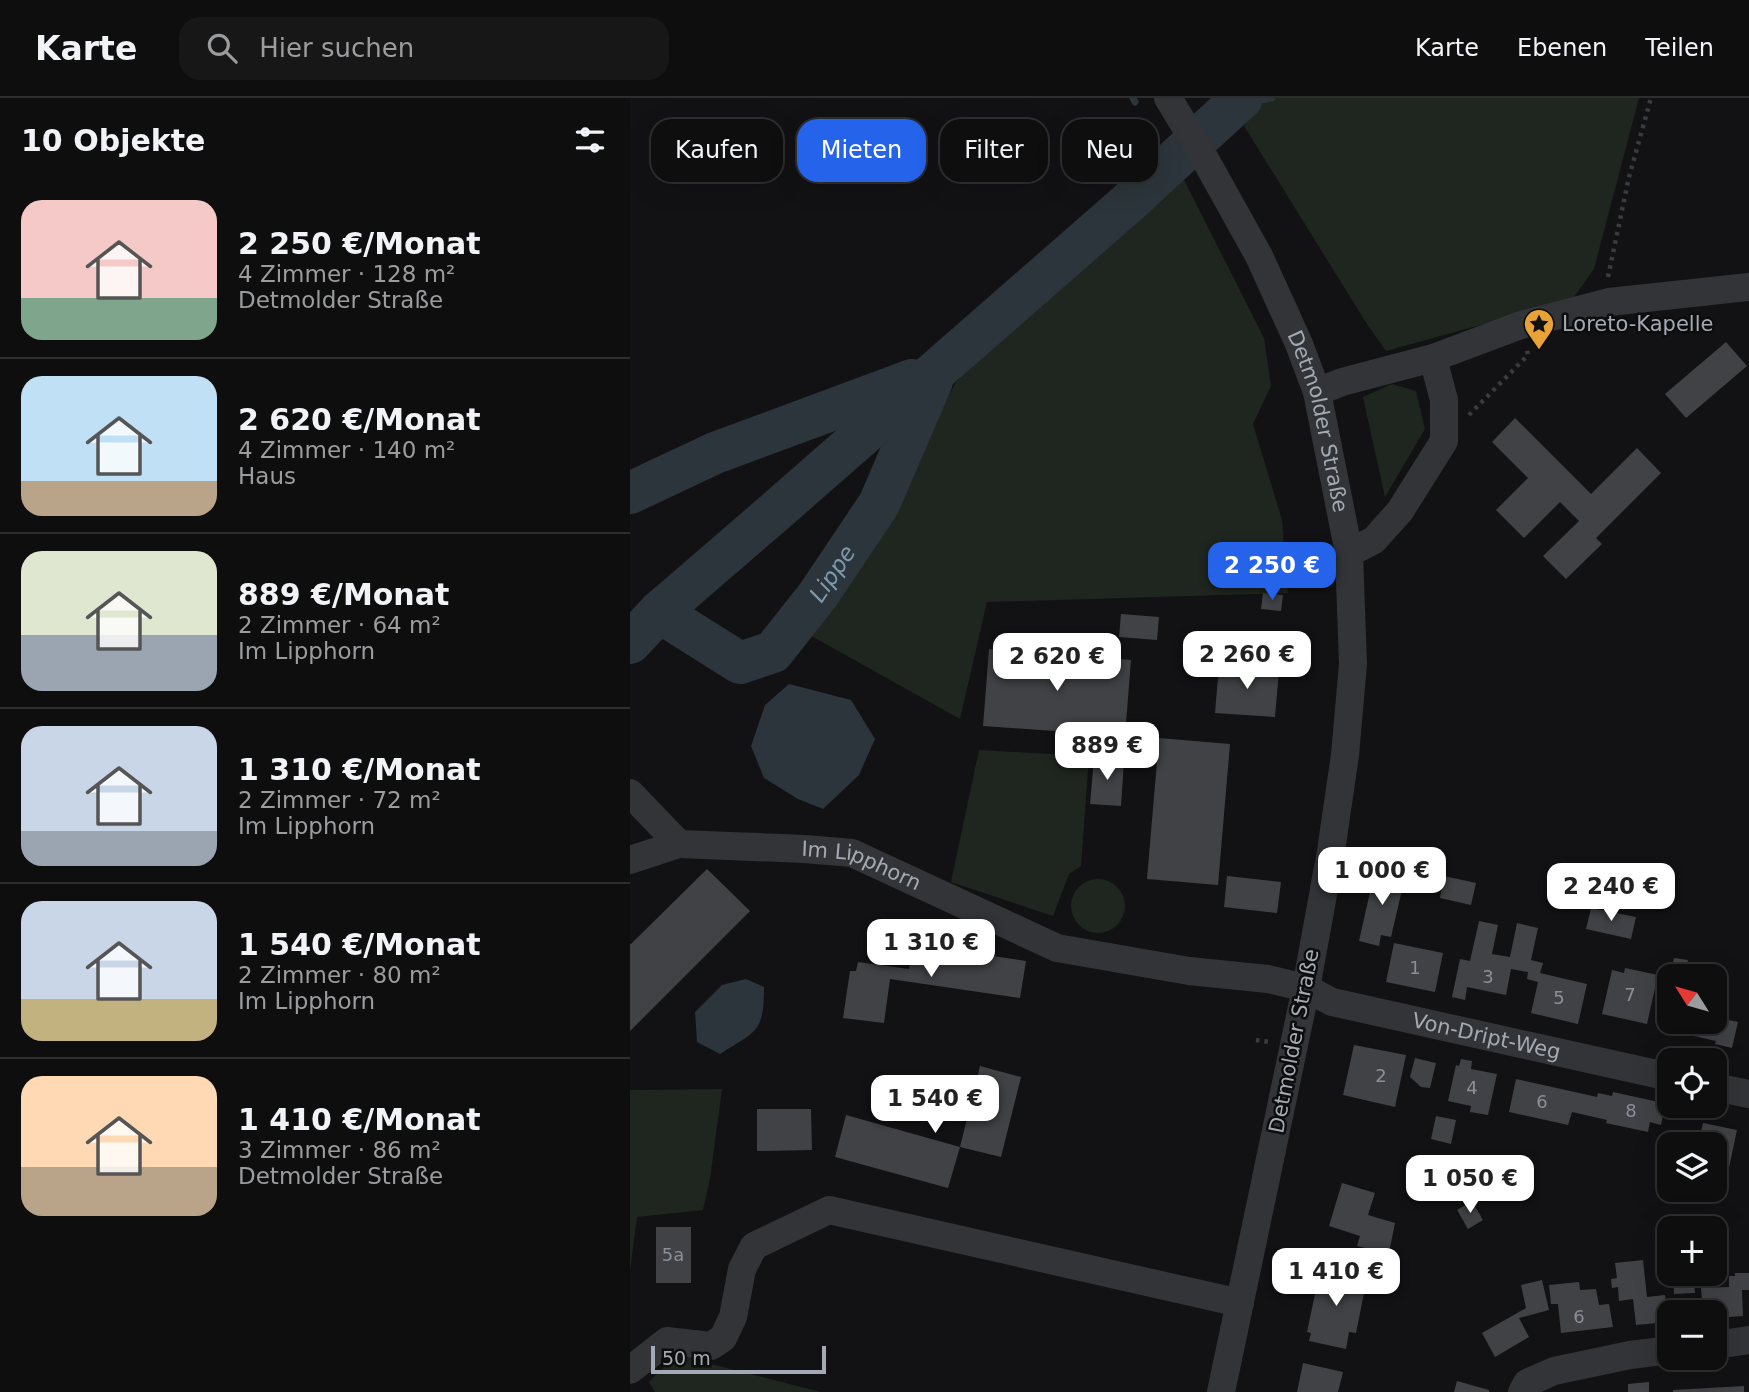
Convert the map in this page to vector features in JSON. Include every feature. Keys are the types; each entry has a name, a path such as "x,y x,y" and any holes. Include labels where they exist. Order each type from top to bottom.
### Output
{"street":[{"name":"Detmolder Straße","path":"1174,108 1259,256 1299,345 1317,392 1349,553 1353,664 1345,755 1331,851 1306,988 1221,1392"},
{"path":"1317,392 1433,358 1521,325 1609,302 1749,287"},
{"path":"1349,553 1374,540 1400,511 1444,441 1444,400 1433,358"},
{"path":"630,793 678,844 630,860"},
{"name":"Im Lipphorn","path":"678,844 852,853 1057,948 1189,971 1268,979 1306,988"},
{"name":"Von-Dript-Weg","path":"1306,988 1332,1002 1657,1074"},
{"path":"1727,1089 1749,1094"},
{"path":"630,1370 667,1341 711,1346 723,1338 733,1317 742,1269 754,1246 829,1210 1240,1303"},
{"path":"1727,1343 1749,1340"},
{"path":"1522,1392 1527,1383 1554,1371 1657,1352"}],"path":[{"path":"1609,302 1607,282 1629,177 1651,98"},
{"path":"1444,441 1528,355 1521,325"}],"shaded area":[{"path":"1253,98 1639,98 1594,269 1572,300 1386,351 1244,126"},
{"path":"1179,170 1264,338 1271,386 1253,424 1282,520 1288,593 987,602 960,719 806,633 858,561 956,382"},
{"path":"1392,384 1416,391 1425,429 1385,497 1363,397"},
{"path":"789,684 851,700 875,739 859,775 823,809 798,799 764,778 751,746 765,705"},
{"path":"979,750 1089,756 1081,866 1069,874 1053,916 951,882"},
{"path":"1098,879 1117,887 1125,906 1117,925 1098,933 1079,925 1071,906 1079,887"},
{"path":"746,979 764,987 762,1014 755,1029 720,1054 697,1042 695,1012 722,985"},
{"path":"722,1089 710,1179 703,1210 637,1217 630,1271 630,1090"},
{"path":"676,1355 821,1392 655,1392 649,1382"}],"building":[{"path":"1726,342 1747,366 1686,418 1665,394"},
{"path":"1515,418 1591,494 1637,448 1661,473 1596,538 1602,544 1566,579 1543,556 1579,521 1560,502 1524,538 1496,510 1528,478 1492,442"},
{"path":"1263,593 1283,595 1281,611 1261,609"},
{"path":"1121,614 1159,617 1157,640 1119,637"},
{"path":"989,649 1131,660 1125,736 983,726"},
{"path":"1219,665 1279,670 1275,717 1215,713"},
{"path":"1159,738 1230,744 1218,885 1147,879"},
{"path":"1094,758 1124,761 1121,806 1090,804"},
{"path":"707,869 750,911 630,1031 630,943"},
{"path":"1375,870 1405,877 1391,937 1381,935 1379,946 1359,941"},
{"path":"1227,876 1281,882 1277,913 1224,907"},
{"path":"1444,876 1476,883 1471,905 1440,898"},
{"path":"1591,908 1636,917 1631,939 1586,929"},
{"path":"1479,921 1498,925 1492,954 1510,957 1517,923 1538,928 1531,960 1543,963 1540,973 1587,984 1578,1024 1531,1013 1538,982 1527,979 1528,972 1511,969 1506,995 1467,987 1465,1000 1452,997 1460,959 1470,961"},
{"path":"1394,943 1443,953 1435,992 1386,982"},
{"path":"913,944 1026,961 1020,998 890,979 884,1023 843,1018 850,971 856,971 858,962 909,969"},
{"path":"1674,958 1688,960 1687,964 1673,964"},
{"path":"1625,968 1657,975 1647,1024 1602,1014 1612,970 1624,973"},
{"path":"1727,1020 1738,1022 1732,1048 1694,1036 1727,1034"},
{"path":"1354,1045 1406,1055 1395,1107 1343,1095"},
{"path":"1415,1058 1436,1063 1430,1088 1421,1087 1410,1077"},
{"path":"1461,1059 1472,1061 1471,1069 1497,1074 1488,1115 1470,1112 1471,1106 1448,1101 1456,1065 1459,1066"},
{"path":"980,1066 1021,1077 1001,1157 960,1147"},
{"path":"1516,1079 1597,1097 1598,1093 1612,1096 1613,1092 1654,1101 1657,1102 1657,1118 1662,1118 1661,1125 1650,1122 1648,1132 1572,1112 1568,1125 1509,1112"},
{"path":"757,1109 811,1109 812,1150 757,1151"},
{"path":"846,1115 960,1147 948,1188 835,1157"},
{"path":"1436,1116 1456,1120 1451,1144 1431,1139"},
{"path":"1703,1123 1737,1130 1729,1168 1727,1132 1701,1132"},
{"path":"1342,1183 1375,1193 1368,1215 1395,1223 1388,1258 1364,1253 1365,1248 1357,1246 1360,1236 1329,1226"},
{"path":"1472,1201 1483,1220 1468,1229 1457,1210"},
{"path":"656,1227 691,1227 691,1283 656,1283"},
{"path":"1643,1260 1647,1297 1665,1295 1666,1300 1657,1300 1657,1323 1636,1325 1633,1299 1619,1301 1618,1287 1612,1288 1611,1279 1617,1278 1615,1263"},
{"path":"1325,1266 1362,1274 1358,1291 1364,1293 1356,1333 1349,1332 1346,1349 1309,1341 1311,1333 1307,1332 1319,1275 1323,1276"},
{"path":"1735,1273 1749,1273 1749,1290 1742,1290 1743,1316 1727,1317 1727,1300 1702,1300 1701,1288 1729,1287 1729,1276 1735,1276"},
{"path":"1542,1280 1549,1310 1519,1318 1529,1337 1495,1357 1482,1333 1526,1308 1521,1285"},
{"path":"1579,1282 1580,1290 1596,1289 1599,1305 1609,1304 1613,1327 1561,1333 1558,1304 1551,1304 1549,1285"},
{"path":"1674,1286 1695,1286 1695,1293 1674,1294"},
{"path":"1303,1363 1343,1372 1338,1392 1297,1392"},
{"path":"1457,1381 1489,1390 1489,1392 1454,1392"},
{"path":"1649,1382 1649,1392 1628,1392 1628,1384"},
{"path":"1744,1386 1744,1392 1673,1392 1673,1390"}],"waterway":[{"path":"1133,98 1135,102"},
{"name":"Lippe","path":"630,643 659,612 1128,203 1242,98"},
{"path":"1234,105 1272,98"},
{"name":"Lippe","path":"630,493 715,453 912,380"},
{"name":"Lippe","path":"659,612 740,663 773,652 818,595 879,504 932,381"}],"place":[{"name":"Loreto-Kapelle","path":"1539,351"}]}
